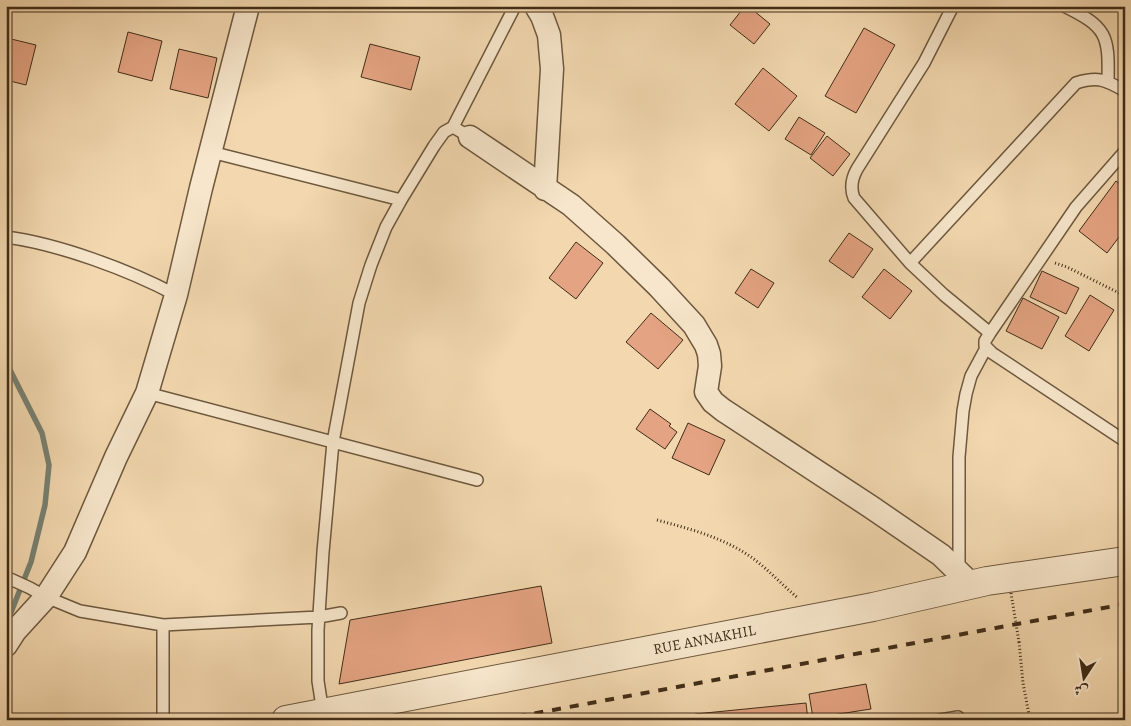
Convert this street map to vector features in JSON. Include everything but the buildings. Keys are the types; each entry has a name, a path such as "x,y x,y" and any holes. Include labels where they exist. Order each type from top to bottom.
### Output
{"street":[{"path":"6,645 38,593 75,552 116,457 147,392 176,295 201,188 248,6"},
{"path":"536,6 549,35 552,69 545,189"},
{"path":"462,132 571,205 659,287 694,325 706,345 710,366 706,392 712,402 872,507 941,555 965,578"},
{"name":"RUE ANNAKHIL","path":"286,720 823,616 965,578 1042,572 1125,561"}],"lane":[{"path":"323,713 318,680 323,552 333,442 360,303 371,265 386,227 400,200 444,132 462,132 515,6"},
{"path":"952,6 924,64 857,168 852,182 852,193 854,198 910,263 944,295 990,332"},
{"path":"1064,6 1086,17 1102,32 1108,46 1108,81"},
{"path":"910,263 1076,83 1094,79 1108,81 1125,92"},
{"path":"965,578 959,457 963,410 971,376 986,348 985,342 990,332 1040,258 1076,207 1125,151"},
{"path":"211,152 400,200"},
{"path":"6,237 28,240 82,256 148,280 176,295"},
{"path":"986,348 1125,441"},
{"path":"147,392 477,480"},
{"path":"6,578 80,611 163,625 319,618 341,613"},
{"path":"163,625 163,720"},
{"path":"940,720 958,717"}],"path":[{"path":"1040,258 1067,267 1125,296"},
{"path":"657,520 702,532 732,545 768,570 792,594 823,616"},
{"path":"1011,593 1030,720"}],"waterway":[{"path":"6,362 42,433 49,465 45,505 31,562 6,625"}],"railway":[{"path":"499,720 1125,604"}]}
